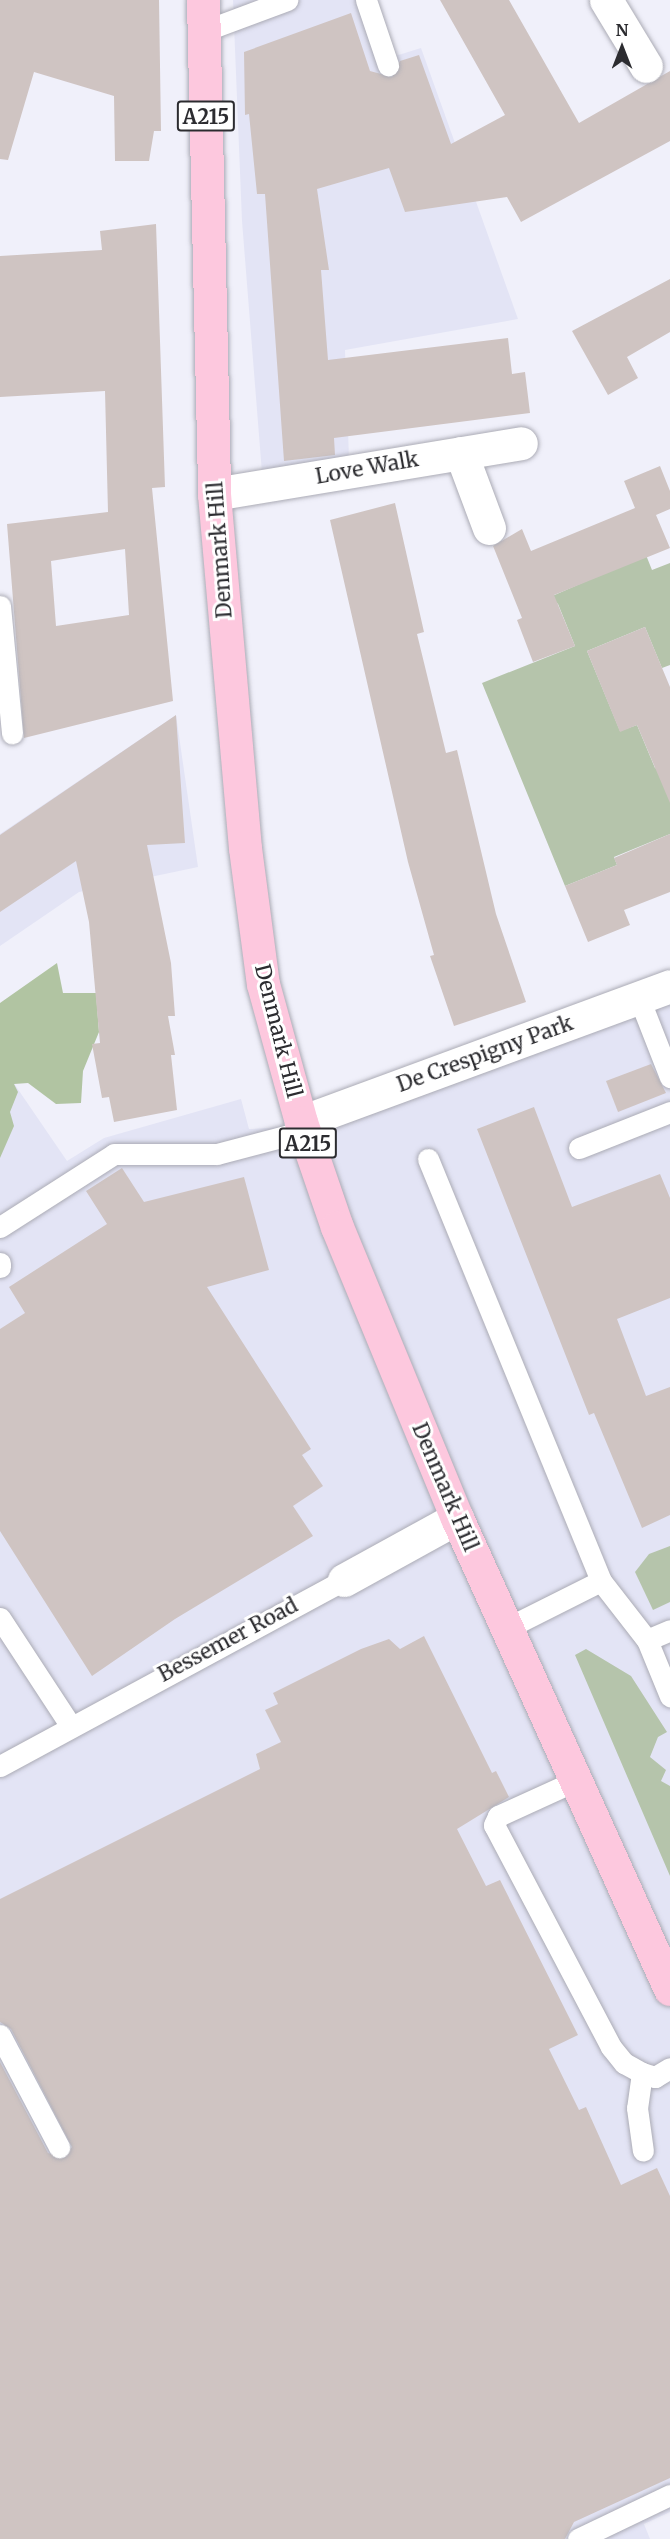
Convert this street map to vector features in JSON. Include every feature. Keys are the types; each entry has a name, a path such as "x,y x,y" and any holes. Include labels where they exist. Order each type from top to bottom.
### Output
{"main road":[{"name":"Denmark Hill","path":"203,15 214,494 245,848 262,984 302,1127 337,1227 458,1518 670,1989"}],"street":[{"path":"606,0 646,66"},
{"name":"Love Walk","path":"214,494 521,443"},
{"path":"460,453 489,528"},
{"name":"De Crespigny Park","path":"302,1127 670,986"},
{"name":"Bessemer Road","path":"344,1580 458,1518"}],"lane":[{"path":"203,15 287,0"},
{"path":"366,0 388,65"},
{"path":"0,606 12,733"},
{"path":"639,998 670,1077"},
{"path":"579,1148 670,1112"},
{"path":"0,1227 114,1154 217,1154 302,1127"},
{"path":"429,1159 601,1581 647,1640 670,1696"},
{"name":"Bessemer Road","path":"0,1766 70,1725 344,1580"},
{"path":"507,1628 601,1581"},
{"path":"0,1618 70,1725"},
{"path":"647,1640 670,1630"},
{"path":"577,1780 498,1816 494,1826 611,2047 624,2063 642,2073 655,2077 670,2068"},
{"path":"0,2035 59,2147"},
{"path":"642,2073 637,2108 643,2151"},
{"path":"578,2539 670,2495"}],"shaded area":[{"path":"233,0 358,0 379,61 421,48 518,319 345,350 349,458 262,473 242,221"},
{"path":"176,715 198,867 79,892 0,946 0,834"},
{"path":"670,977 670,2512 644,2524 650,2539 0,2539 0,1063 67,1161 104,1138 241,1099 249,1129 288,1127"}],"green space":[{"path":"646,555 652,570 670,563 670,665 662,668 645,627 587,651 620,731 637,725 655,768 670,774 670,834 614,857 617,865 565,886 482,683 575,646 558,604 550,597"},
{"path":"57,963 63,993 96,993 99,1032 83,1071 81,1103 56,1104 28,1083 14,1084 18,1092 10,1112 14,1126 0,1158 0,1003"},
{"path":"670,1546 670,1602 653,1610 635,1572 649,1554"},
{"path":"586,1649 631,1676 667,1732 658,1737 650,1757 666,1770 661,1781 670,1786 670,1876 575,1655"}],"building":[{"path":"0,0 159,0 161,131 154,131 149,161 115,161 114,96 34,72 8,160 0,159"},
{"path":"440,0 509,0 579,123 670,71 670,141 521,222 507,197 405,212 389,168 317,189 329,270 321,270 328,360 508,338 512,374 525,372 530,413 334,438 335,455 284,461 265,194 257,194 249,114 245,115 244,52 351,13 370,71 392,77 400,61 419,55 451,144 505,115"},
{"path":"156,224 165,487 152,488 173,701 24,738 7,524 108,512 105,391 0,397 0,256 102,250 100,231","holes":["125,549 129,615 56,626 51,561"]},
{"path":"670,279 670,332 627,357 638,378 608,395 572,331"},
{"path":"660,466 670,491 670,509 656,515 670,548 554,595 575,646 533,662 517,620 522,618 493,546 522,529 531,551 635,508 624,481"},
{"path":"395,503 424,632 417,634 446,753 457,750 496,914 526,1002 454,1026 430,956 434,955 408,862 330,520"},
{"path":"645,627 670,687 670,803 637,725 620,732 587,651"},
{"path":"176,715 185,843 147,845 171,963 175,1016 168,1016 175,1055 171,1055 177,1110 114,1122 109,1097 102,1098 92,1044 100,1043 89,922 76,861 0,912 0,835"},
{"path":"670,834 670,892 624,910 630,925 588,942 565,886 617,865 614,858"},
{"path":"651,1064 666,1093 618,1112 606,1081"},
{"path":"534,1107 572,1207 660,1174 670,1198 670,1298 617,1319 646,1396 670,1387 670,1515 642,1528 594,1413 589,1415 477,1129"},
{"path":"122,1168 144,1202 244,1177 269,1270 207,1287 311,1449 302,1455 323,1486 293,1506 313,1536 175,1619 92,1676 0,1531 0,1329 25,1313 9,1287 107,1224 86,1191"},
{"path":"424,1636 492,1773 496,1771 509,1797 457,1829 486,1886 500,1880 578,2035 549,2049 579,2110 586,2107 621,2185 657,2168 670,2196 670,2478 574,2522 565,2539 0,2539 0,2062 48,2153 64,2158 72,2147 11,2029 0,2022 0,1899 260,1769 256,1754 281,1742 265,1710 278,1704 273,1693 361,1649 389,1639 400,1649"}]}
